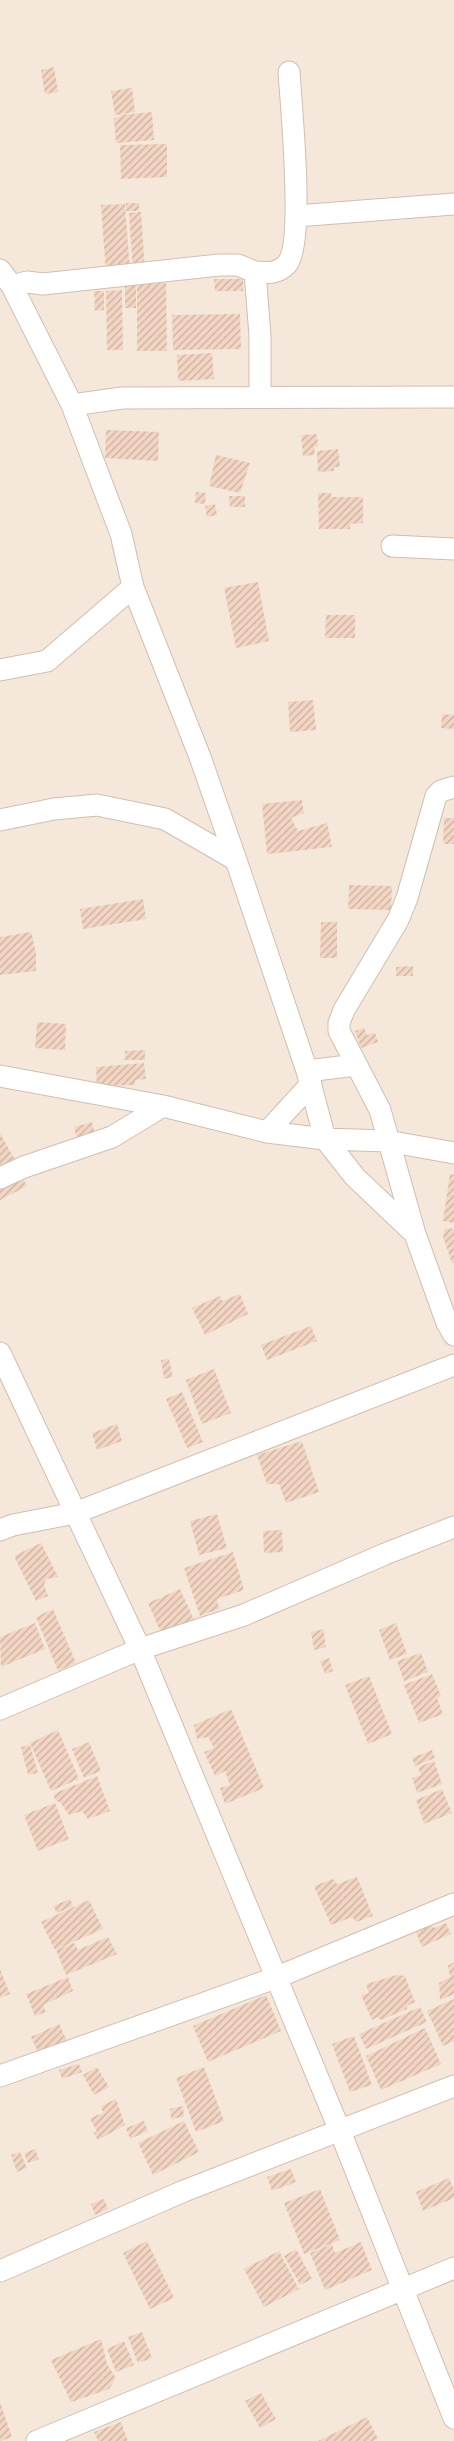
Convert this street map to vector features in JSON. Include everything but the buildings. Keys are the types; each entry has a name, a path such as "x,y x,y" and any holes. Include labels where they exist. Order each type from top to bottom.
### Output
{"street":[{"path":"6,278 43,284 219,265 238,265 255,272 277,271 287,264 292,255 296,216 289,72"},
{"path":"296,216 454,204"},
{"path":"255,272 260,336 260,397"},
{"path":"6,278 72,405 121,534 133,587 200,757 236,860 309,1077 325,1138 355,1177 415,1234"},
{"path":"72,405 122,398 454,397"},
{"path":"392,546 454,549"},
{"path":"0,670 47,660 133,587"},
{"path":"452,1327 415,1234 387,1141 380,1110 341,1036 339,1023 344,1010 398,920 407,898 436,796 441,790 454,787"},
{"path":"0,820 54,809 97,805 165,819 236,860"},
{"path":"267,1132 309,1077 356,1065"},
{"path":"0,1076 163,1106 267,1132 325,1138 387,1141 454,1153"},
{"path":"0,1178 24,1167 112,1136 163,1106"},
{"path":"0,1355 140,1648 275,1978 340,2131 454,2418"},
{"path":"0,1530 13,1525 74,1512 454,1365"},
{"path":"0,1709 140,1648 244,1615 393,1550 454,1527"},
{"path":"0,2076 275,1978 454,1904"},
{"path":"0,2271 184,2191 454,2086"},
{"path":"37,2441 72,2434 454,2268"}],"shaded area":[{"path":"0,0 454,0 454,2441 0,2441"}]}
